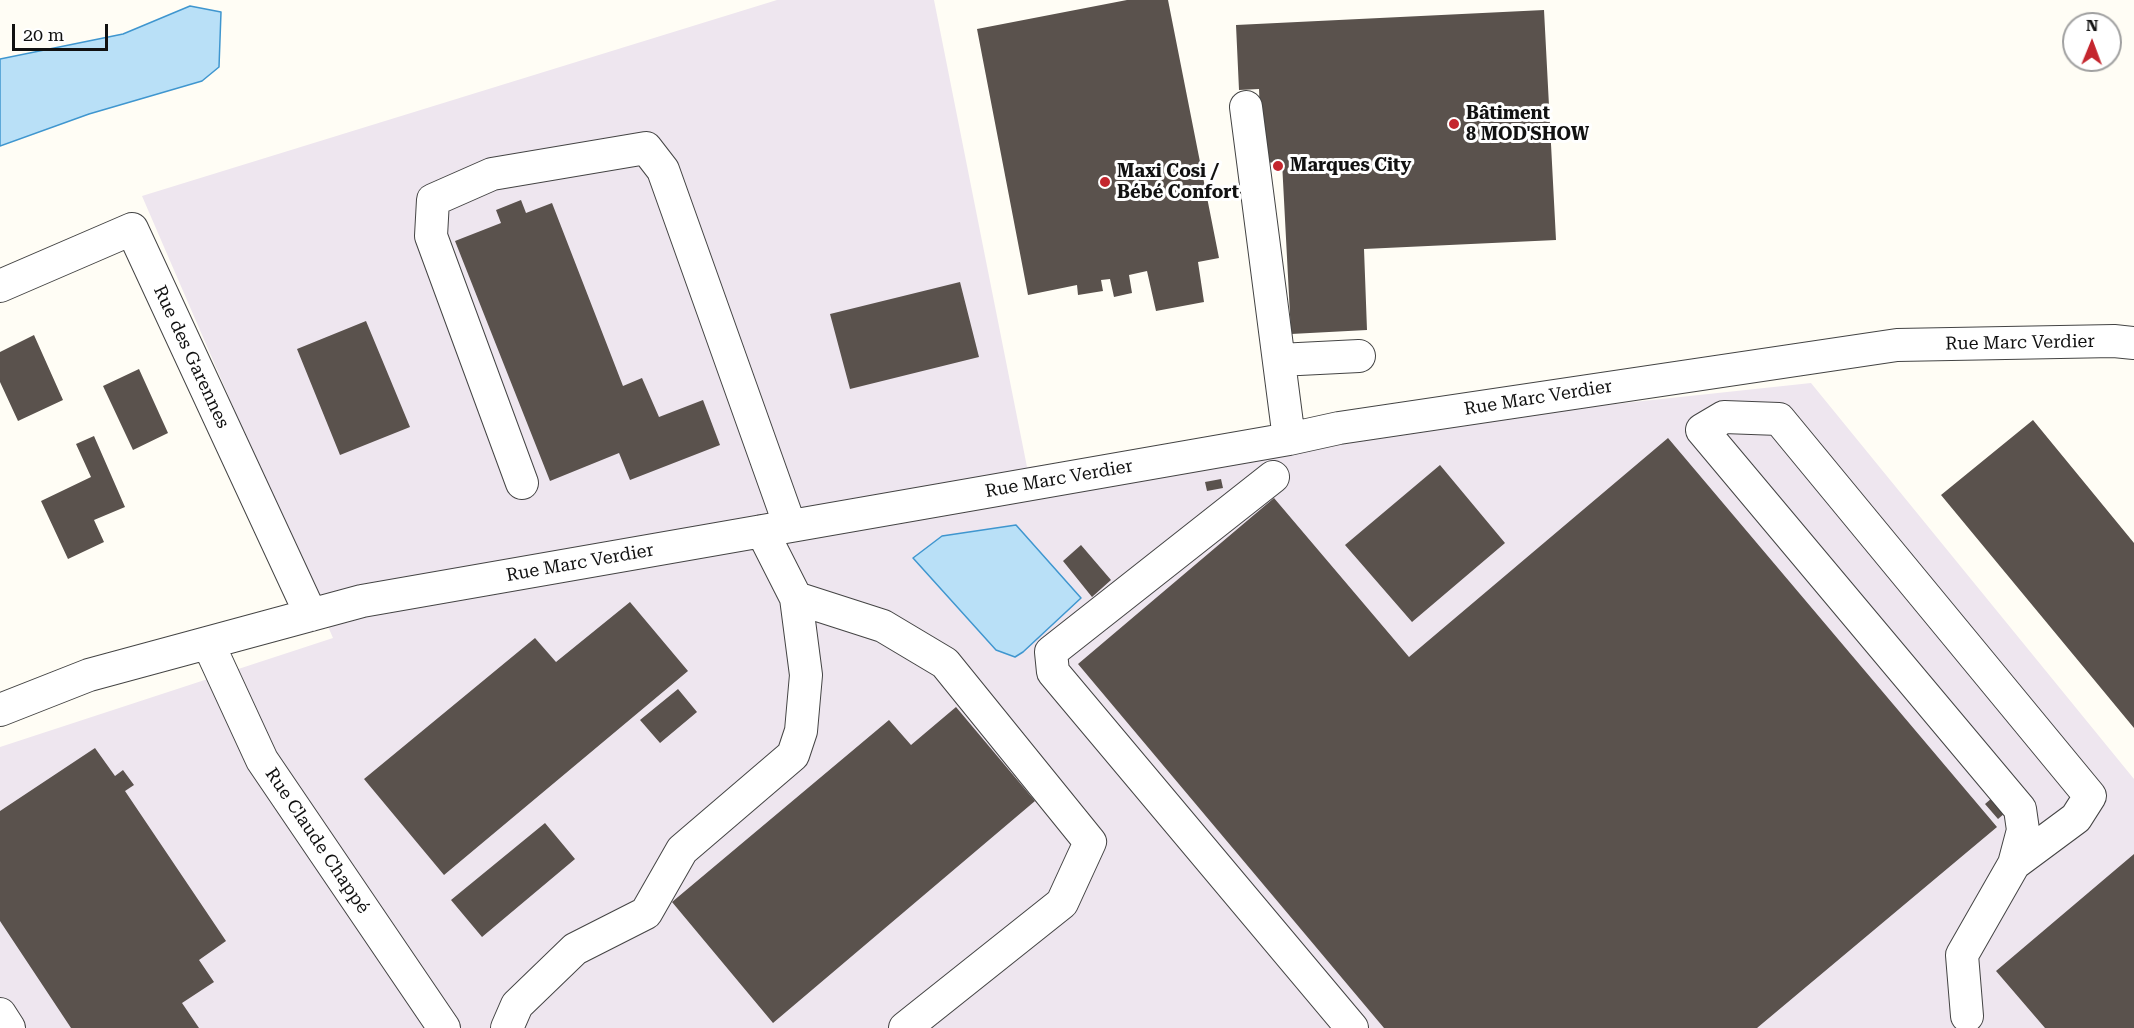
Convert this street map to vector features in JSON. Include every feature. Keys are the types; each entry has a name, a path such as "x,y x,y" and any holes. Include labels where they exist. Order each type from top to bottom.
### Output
{"street":[{"path":"1246,107 1289,439"},
{"path":"507,1028 517,1005 576,949 646,913 682,850 793,755 801,730 806,675 796,598 663,170 646,148 492,174 433,201 430,236 522,483"},
{"name":"Rue des Garennes","path":"0,286 132,229 311,615"},
{"name":"Rue Marc Verdier","path":"0,710 89,675 362,601 1289,439 1339,428 1897,345 2114,341 2134,343"},
{"path":"1280,360 1359,356"},
{"path":"1965,1024 1962,955 2014,864 2024,830 2020,809 1702,430 1725,417 1779,419 2090,795 2076,818 2014,864"},
{"path":"1273,477 1051,652 1053,672 1352,1028"},
{"path":"796,598 883,626 945,663 1090,842 1062,903 905,1028"},
{"name":"Rue Claude Chappé","path":"208,643 261,760 444,1028"},
{"path":"0,1014 9,1028"}],"shaded area":[{"path":"777,0 934,0 1027,467 1811,383 2134,779 2134,1028 0,1028 0,747 333,638 142,196"}],"water":[{"path":"190,6 221,12 219,67 202,81 89,114 0,146 0,59 123,34"},
{"path":"1016,525 1081,598 1015,657 996,650 913,558 942,536"}],"building":[{"name":"Maxi Cosi / Bébé Confort","path":"1127,0 1168,0 1219,258 1198,262 1204,302 1156,311 1147,271 1129,275 1132,293 1114,297 1110,279 1101,280 1103,291 1078,295 1077,285 1028,295 977,29"},
{"name":"Bâtiment 8 MOD'SHOW","path":"1544,10 1556,240 1364,249 1367,330 1291,334 1282,162 1262,163 1259,89 1239,90 1236,25"},
{"path":"521,200 526,213 552,203 623,386 642,378 659,417 703,400 720,445 630,480 619,453 550,481 455,241 501,223 496,210"},
{"path":"960,282 979,357 850,389 830,314"},
{"path":"366,321 410,427 340,455 297,349"},
{"path":"34,335 63,400 18,421 0,382 0,352"},
{"path":"139,369 168,433 133,450 103,386"},
{"path":"2033,420 2134,543 2134,728 1941,495"},
{"path":"94,436 125,507 94,520 104,542 68,559 41,501 91,477 76,444"},
{"path":"1668,438 1997,827 1757,1028 1384,1028 1078,664 1274,498 1409,657"},
{"path":"1440,465 1505,543 1412,622 1345,545"},
{"path":"1221,479 1223,488 1207,491 1205,482"},
{"path":"1081,545 1111,580 1092,597 1063,561"},
{"path":"630,602 688,671 444,875 364,779 535,638 556,662"},
{"path":"678,689 697,712 660,743 640,720"},
{"path":"956,707 1035,801 773,1023 672,902 889,720 911,745"},
{"path":"95,748 115,776 123,770 134,785 125,791 226,941 199,960 214,982 182,1003 199,1028 71,1028 0,921 0,811"},
{"path":"1992,798 2005,813 1998,819 1985,804"},
{"path":"545,823 575,859 482,937 451,900"},
{"path":"2134,854 2134,1028 2045,1028 1996,971"}],"place":[{"name":"Bâtiment 8 MOD'SHOW","path":"1454,124"},
{"name":"Marques City","path":"1278,166"},
{"name":"Maxi Cosi / Bébé Confort","path":"1105,182"}]}
